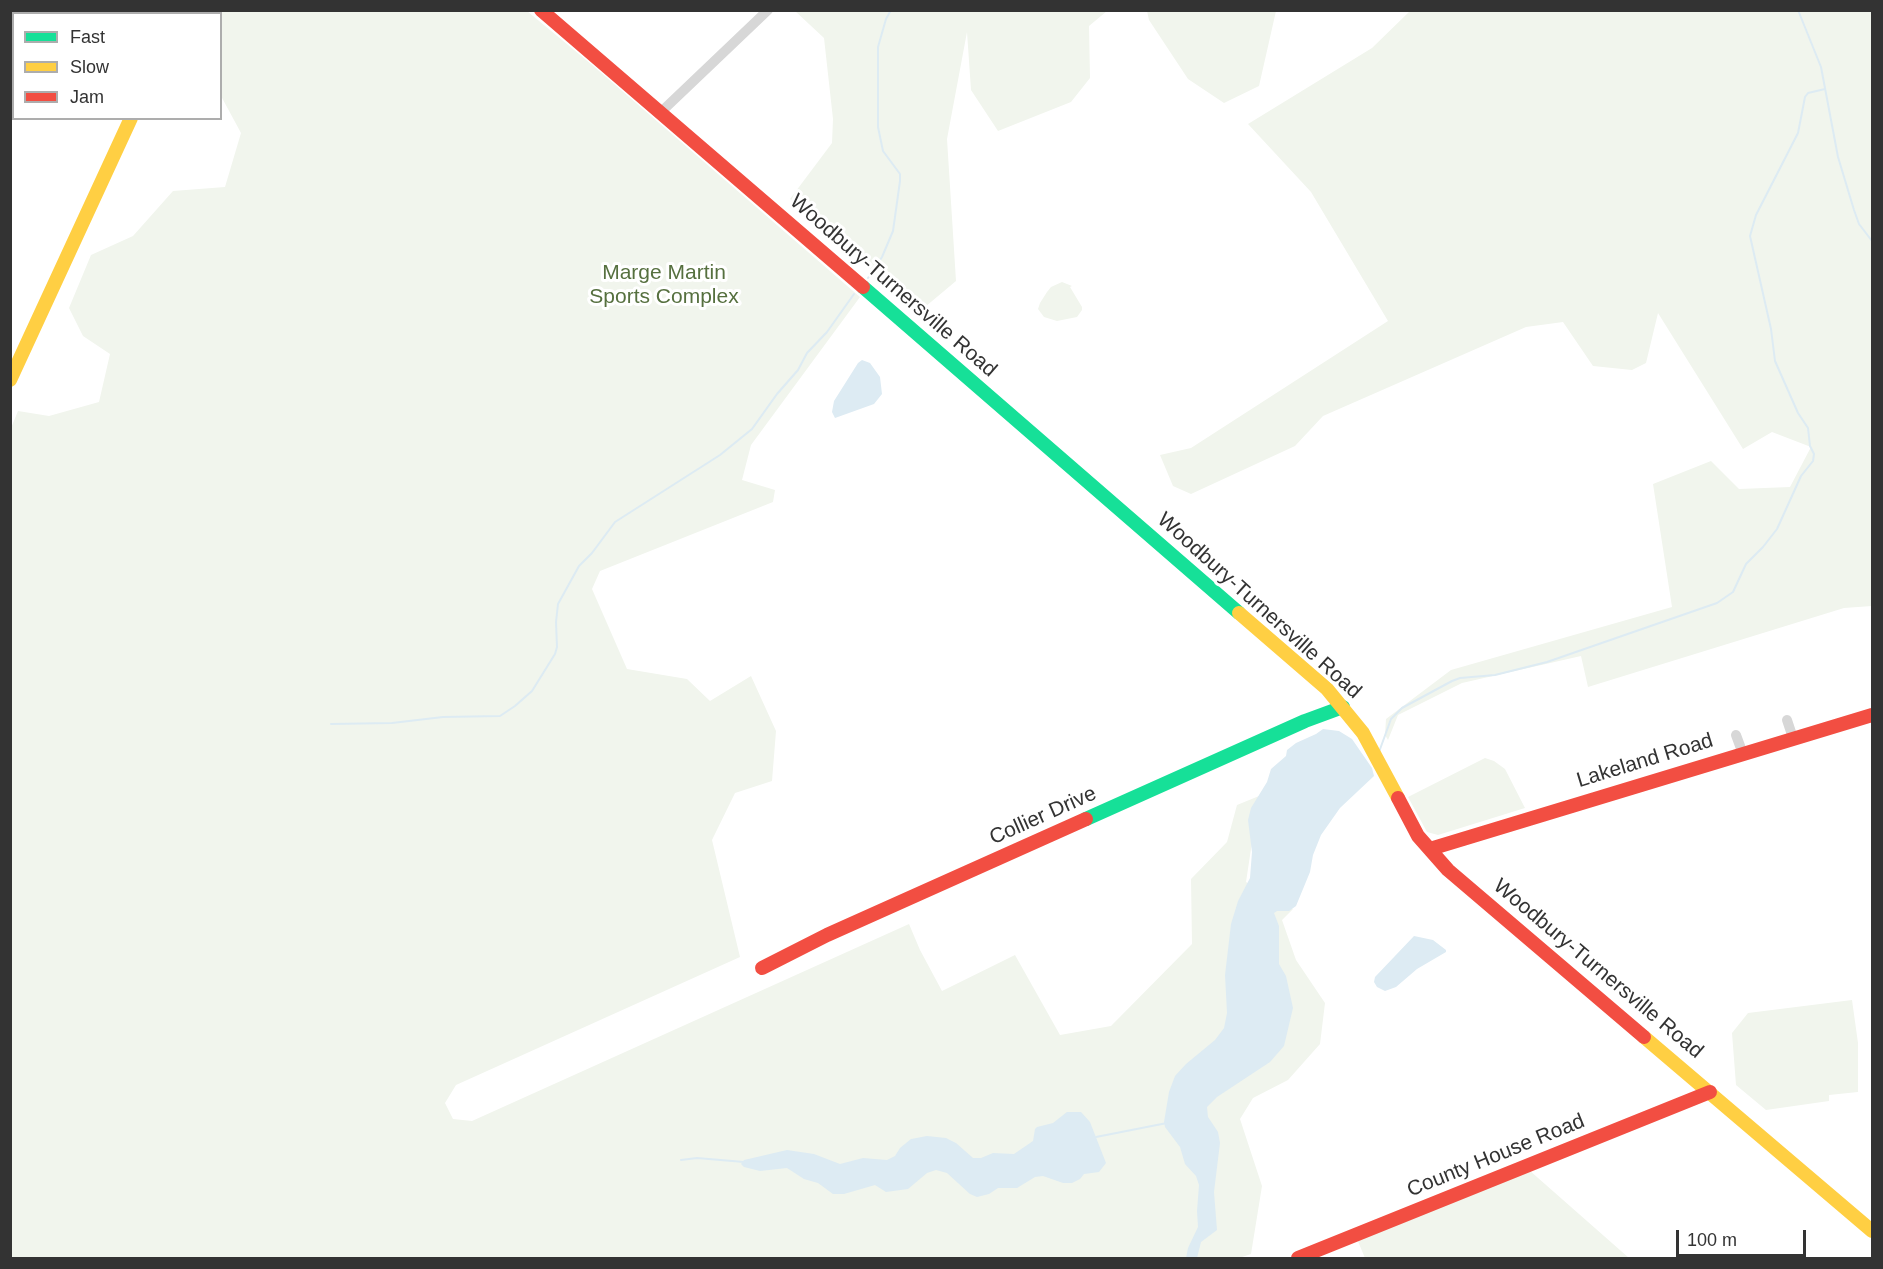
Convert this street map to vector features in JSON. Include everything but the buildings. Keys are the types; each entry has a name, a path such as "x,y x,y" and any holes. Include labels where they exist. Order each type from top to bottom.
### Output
{"street":[{"path":"541,10 661,112 768,10"},
{"name":"Woodbury-Turnersville Road","path":"661,112 1076,474 1327,689 1355,721 1369,742 1418,836 1448,870 1872,1231"},
{"path":"10,380 130,120"},
{"name":"Collier Drive","path":"762,968 827,935 1305,721 1342,707"},
{"name":"Lakeland Road","path":"1430,849 1872,715"},
{"path":"1787,720 1793,738"},
{"path":"1736,735 1743,754"},
{"name":"County House Road","path":"1298,1258 1710,1092"}],"green space":[{"name":"Marge Martin Sports Complex","path":"527,11 860,297 751,445 742,480 775,490 773,502 600,571 592,589 627,669 687,679 710,701 751,676 776,731 772,781 735,793 712,840 740,957 456,1085 445,1103 453,1119 472,1121 909,924 942,991 1015,955 1060,1035 1111,1026 1192,944 1191,879 1227,842 1237,805 1259,796 1246,882 1293,909 1282,920 1296,960 1325,1003 1320,1044 1288,1080 1253,1098 1240,1119 1262,1186 1251,1254 1239,1258 11,1258 11,428 18,411 49,416 99,402 110,354 83,336 69,308 91,255 133,236 173,191 225,187 241,133 222,98 222,12 202,12"},
{"path":"795,11 1107,11 1089,26 1090,78 1071,102 998,131 971,90 967,32 947,139 956,281 919,312 790,199 832,143 833,119 824,38"},
{"path":"1147,11 1276,11 1259,86 1224,103 1188,79 1149,20"},
{"path":"1410,11 1872,11 1872,606 1844,608 1588,687 1581,656 1462,683 1398,715 1388,740 1385,735 1386,719 1451,670 1672,607 1653,484 1711,461 1739,489 1790,487 1811,447 1772,432 1743,449 1658,313 1646,363 1632,370 1593,366 1563,322 1526,327 1323,416 1295,446 1191,494 1173,486 1160,455 1191,448 1388,321 1311,192 1248,124 1372,48"},
{"path":"1062,282 1072,286 1070,287 1082,310 1077,317 1057,321 1044,317 1038,309 1040,303 1051,287"},
{"path":"1485,758 1505,769 1525,808 1438,835 1427,832 1408,797"},
{"path":"1852,1000 1858,1043 1858,1092 1829,1095 1829,1101 1766,1110 1736,1085 1732,1033 1748,1013"},
{"path":"1529,1170 1629,1258 1365,1258 1357,1239"}],"shaded area":[{"path":"862,360 870,363 880,377 882,394 874,404 835,418 832,412 834,401"},
{"path":"1323,729 1339,731 1352,739 1372,768 1374,776 1340,808 1321,835 1313,855 1310,872 1296,906 1289,911 1274,913 1279,926 1279,964 1286,976 1293,1008 1284,1046 1270,1062 1217,1097 1207,1107 1208,1117 1218,1132 1220,1143 1214,1192 1217,1230 1201,1242 1197,1258 1186,1258 1198,1227 1199,1185 1196,1176 1185,1164 1180,1147 1165,1127 1169,1092 1175,1076 1215,1040 1224,1028 1227,1013 1225,975 1231,924 1238,901 1250,878 1252,852 1248,820 1251,808 1267,782 1271,769 1286,756 1287,750"},
{"path":"1414,936 1433,940 1446,952 1417,969 1396,987 1385,991 1377,987 1374,982 1375,977"},
{"path":"1067,1112 1081,1112 1090,1122 1106,1163 1099,1172 1084,1174 1072,1183 1063,1183 1043,1176 1035,1177 1017,1188 998,1188 989,1194 977,1197 970,1194 947,1173 936,1170 927,1173 908,1189 886,1192 875,1185 844,1194 833,1194 818,1183 804,1179 787,1168 760,1171 741,1164 744,1160 787,1150 814,1154 840,1164 863,1158 887,1160 895,1156 900,1148 911,1139 927,1136 946,1138 956,1143 973,1158 981,1158 993,1153 1014,1154 1033,1141 1037,1127 1053,1123"}],"waterway":[{"path":"868,278 882,257 893,231 900,181 900,174 883,151 878,127 878,47 891,10"},
{"path":"1798,10 1821,67 1838,157 1854,210 1859,224 1872,241"},
{"path":"1379,752 1391,719 1402,708 1452,681 1460,678 1495,675 1547,662 1717,603 1733,592 1746,564 1777,529 1801,476 1813,461 1814,454 1810,446 1808,428 1798,413 1775,361 1771,329 1750,236 1756,215 1798,133 1805,97 1808,93 1825,89"},
{"path":"331,724 392,723 443,717 500,716 515,706 532,691 555,654 558,604 579,566 592,553 615,522 720,455 752,429 777,394 798,370 807,353 827,332 854,294"},
{"path":"1096,1137 1167,1123"},
{"path":"681,1160 697,1158 744,1162"}],"traffic: fast":[{"path":"863,287 1239,613"},
{"path":"1086,819 1305,721 1343,707"}],"traffic: slow":[{"path":"10,380 130,120"},
{"path":"1239,613 1327,689 1363,733 1398,798"},
{"path":"1644,1037 1872,1231"}],"traffic: jam":[{"path":"541,10 863,287"},
{"path":"1430,849 1872,715"},
{"path":"1398,798 1418,836 1448,870 1644,1037"},
{"path":"762,968 827,935 1086,819"},
{"path":"1298,1258 1710,1092"}]}
